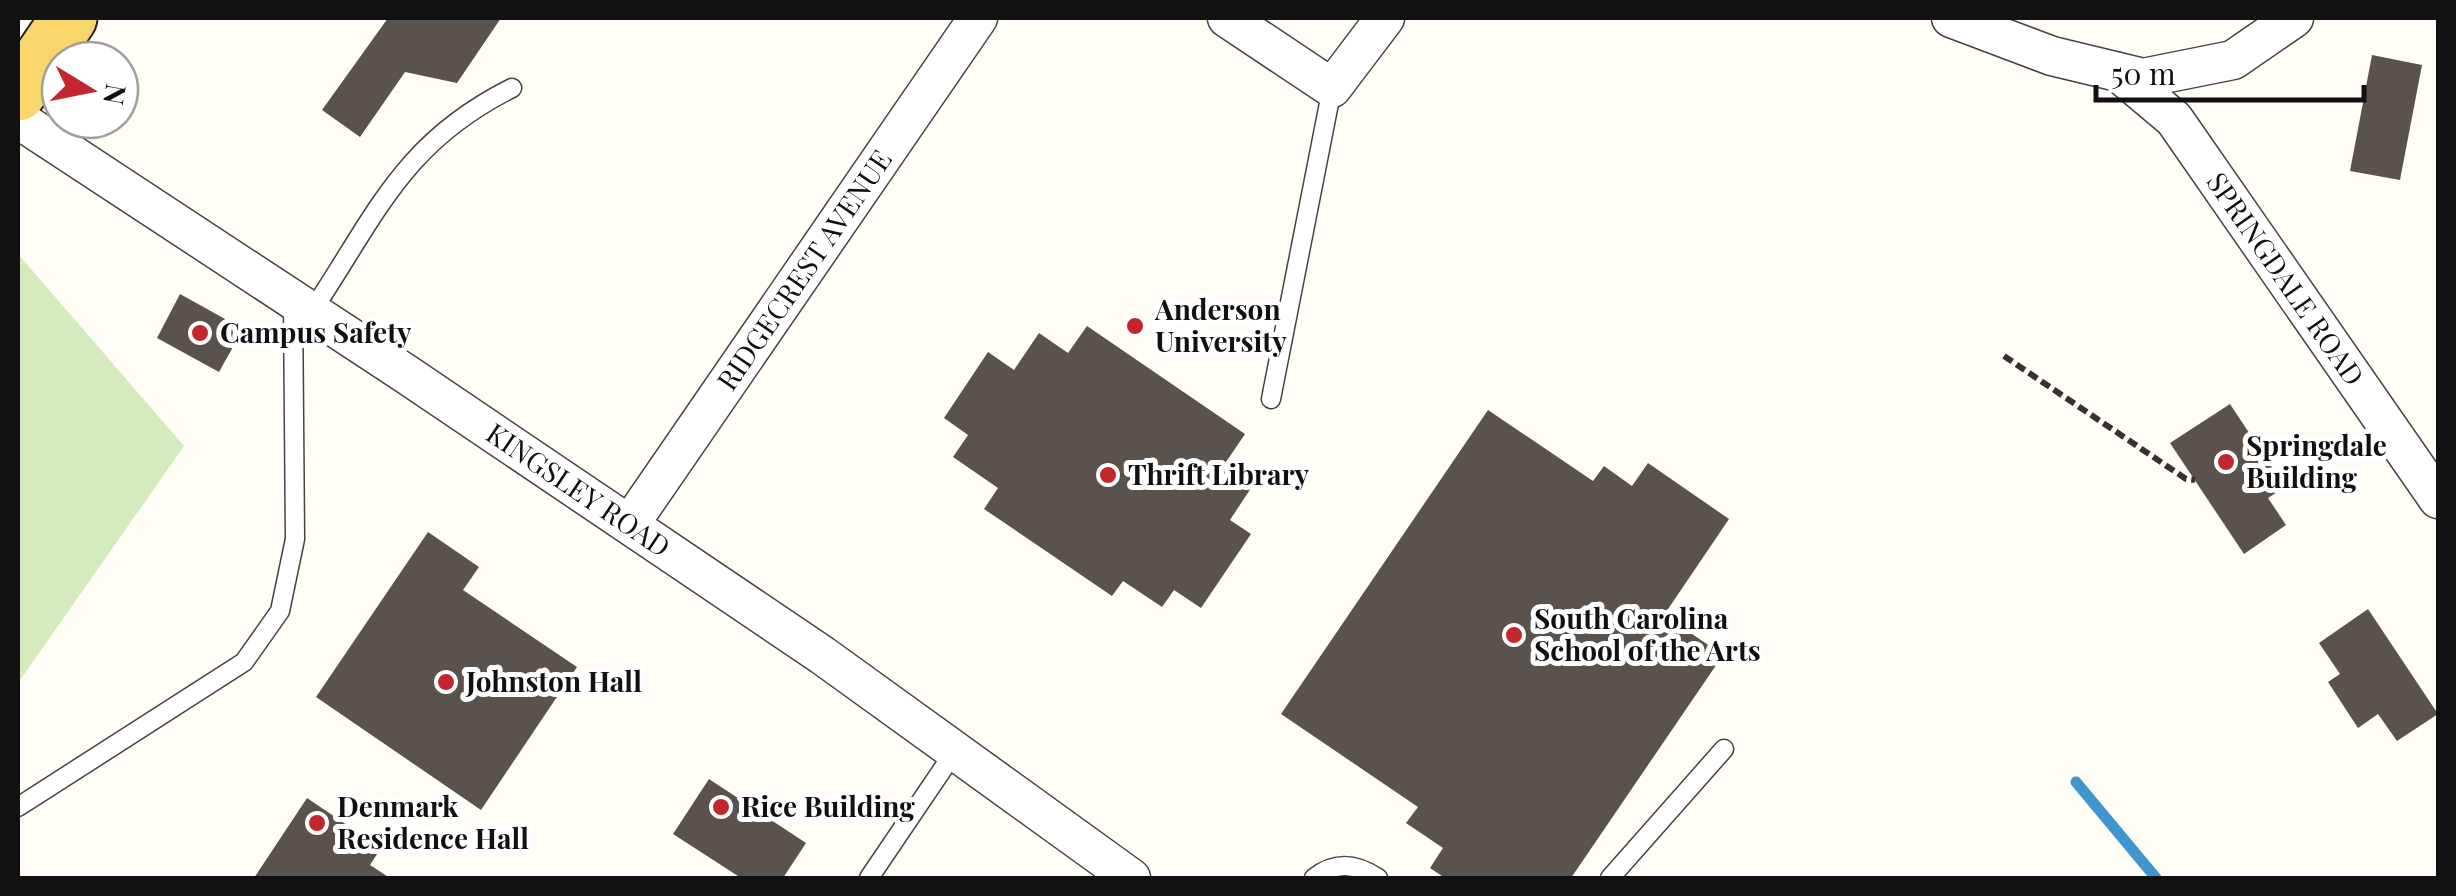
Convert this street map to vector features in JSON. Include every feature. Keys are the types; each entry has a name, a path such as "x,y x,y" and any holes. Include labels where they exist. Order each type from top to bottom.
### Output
{"main road":[{"path":"18,93 69,18"}],"street":[{"name":"RIDGECREST AVENUE","path":"630,524 978,18"},
{"path":"1226,18 1332,88 1385,18"},
{"path":"1951,18 2052,56 2143,78 2233,60 2294,18"},
{"name":"SPRINGDALE ROAD","path":"2118,72 2174,119 2438,499"},
{"name":"KINGSLEY ROAD","path":"18,119 630,524 1131,878"}],"lane":[{"path":"18,806 244,662 280,610 296,538 302,305 426,144 465,111 512,88"},
{"path":"1272,399 1332,88"},
{"path":"1610,878 1724,749"},
{"path":"869,878 955,752"},
{"path":"1314,878 1329,866 1348,865 1378,878"}],"path":[{"path":"2004,356 2186,479 2195,480"}],"green space":[{"path":"18,254 184,446 18,683"}],"building":[{"path":"388,18 501,18 457,83 405,72 360,137 322,110"},
{"path":"2372,55 2422,65 2400,180 2350,171"},
{"name":"Campus Safety","path":"180,294 243,329 219,372 157,338"},
{"name":"Thrift Library","path":"1087,326 1245,434 1224,465 1253,485 1230,520 1251,534 1201,608 1174,590 1162,607 1123,581 1112,596 984,509 998,488 953,457 968,435 944,418 988,352 1014,370 1039,333 1068,353"},
{"name":"Springdale Building","path":"2230,404 2285,487 2268,498 2286,525 2244,554 2170,443"},
{"name":"South Carolina School of the Arts","path":"1488,410 1593,481 1604,466 1632,486 1648,463 1729,519 1664,615 1723,655 1571,878 1445,878 1430,868 1443,848 1406,823 1418,807 1281,714"},
{"name":"Johnston Hall","path":"428,532 479,567 463,590 577,667 481,810 316,697"},
{"path":"2368,609 2438,714 2397,741 2378,714 2358,728 2328,682 2340,674 2319,643"},
{"name":"Rice Building","path":"709,779 806,843 783,878 741,878 673,834"},
{"name":"Denmark Residence Hall","path":"307,798 381,848 370,865 390,878 254,878"}],"waterway":[{"path":"2076,782 2156,878"}],"place":[{"name":"Anderson University","path":"1135,326"},
{"name":"Campus Safety","path":"200,333"},
{"name":"Springdale Building","path":"2226,462"},
{"name":"Thrift Library","path":"1108,475"},
{"name":"South Carolina School of the Arts","path":"1514,635"},
{"name":"Johnston Hall","path":"446,682"},
{"name":"Rice Building","path":"721,807"},
{"name":"Denmark Residence Hall","path":"317,823"}]}
